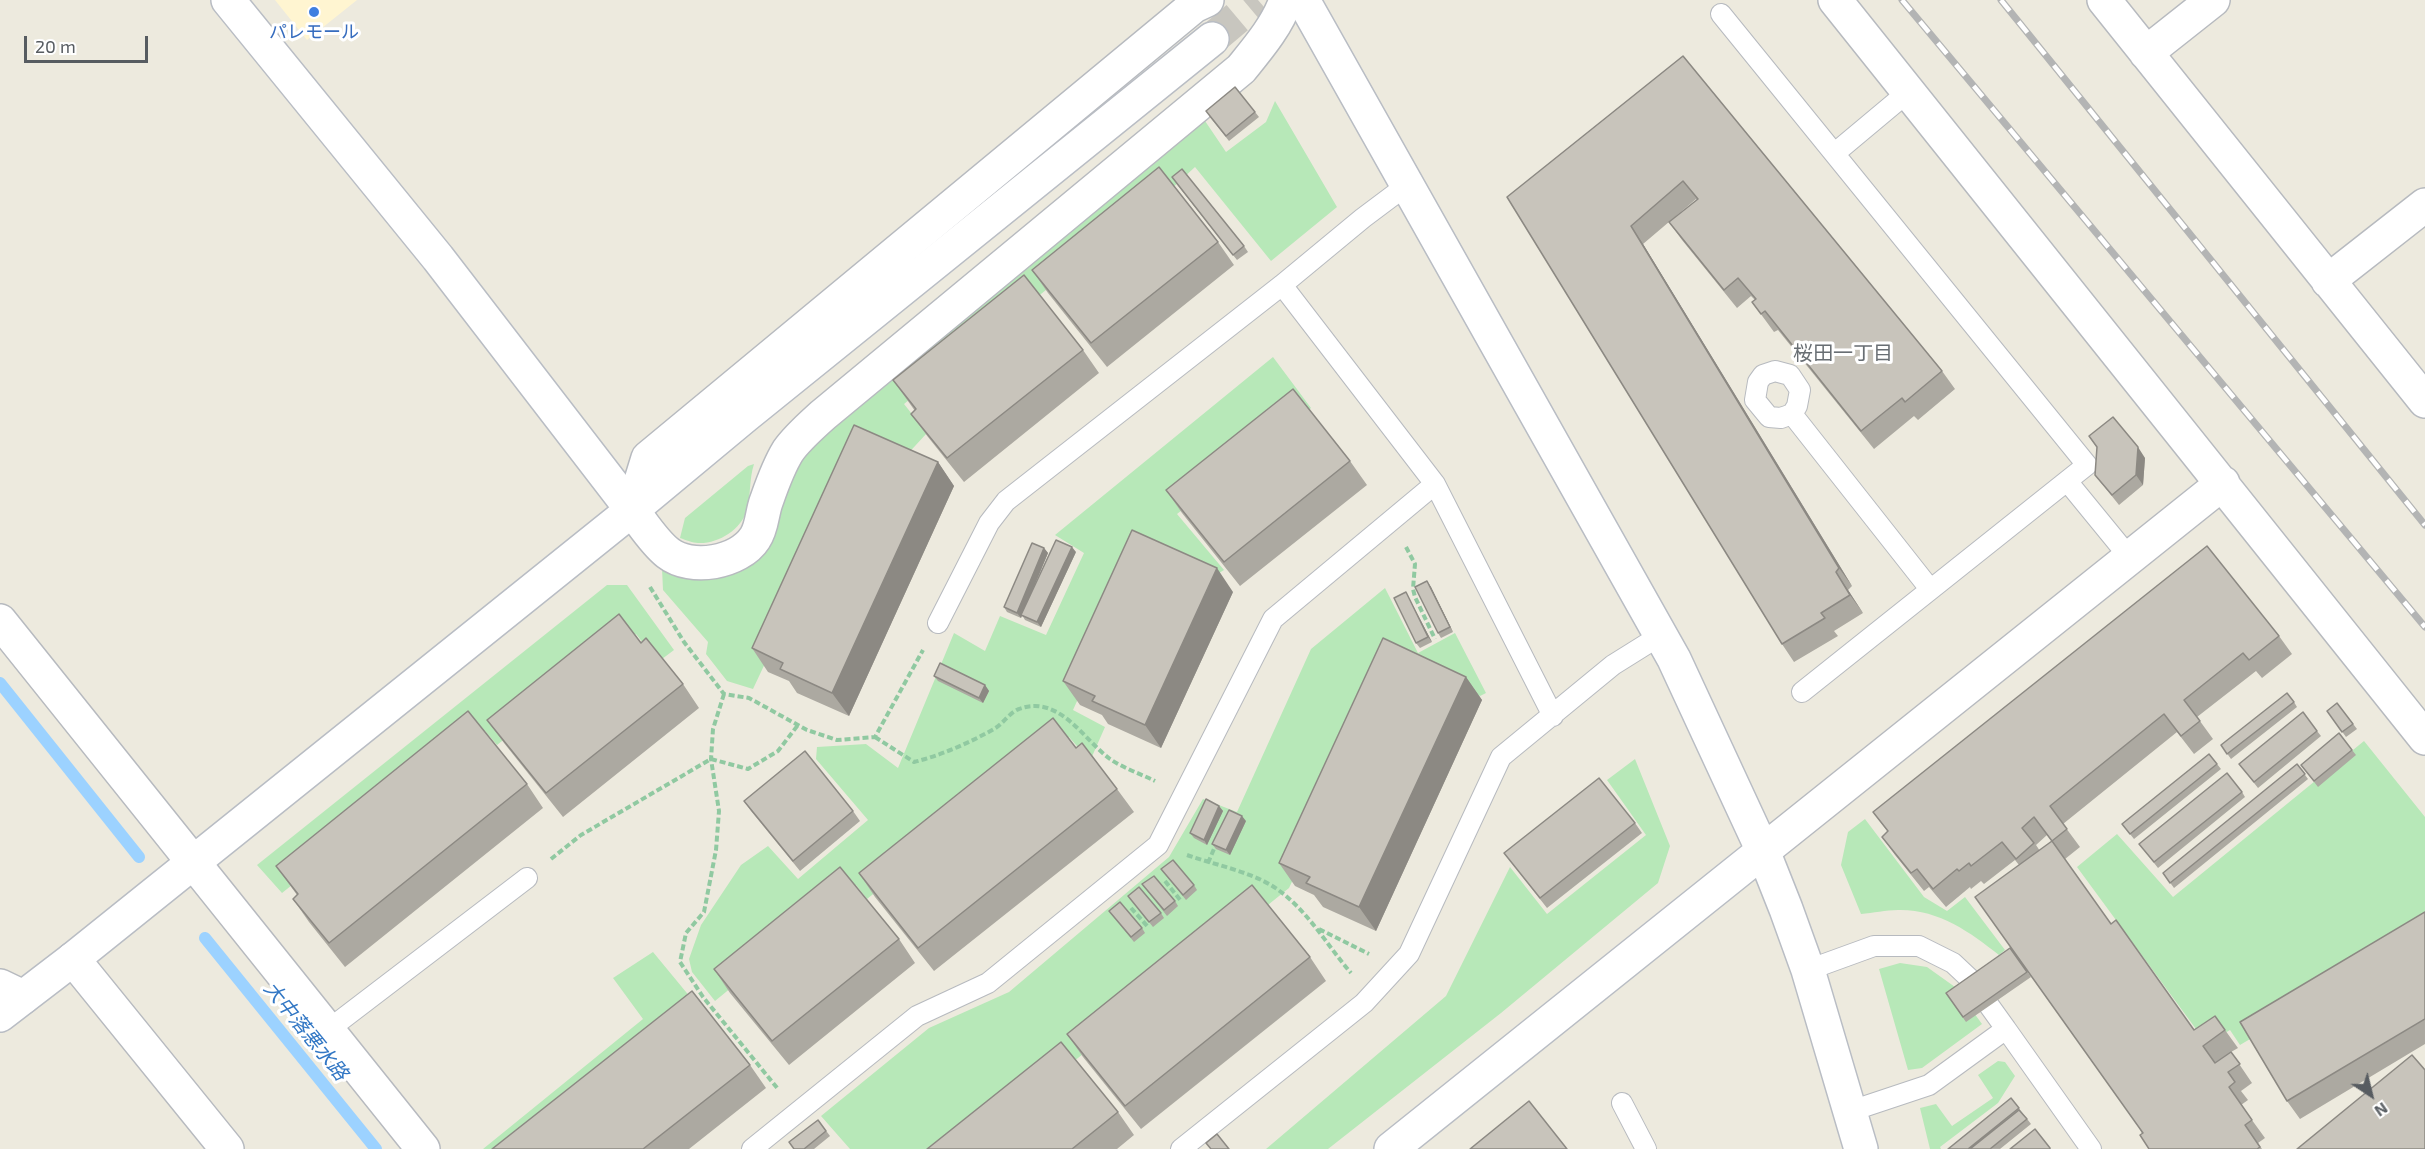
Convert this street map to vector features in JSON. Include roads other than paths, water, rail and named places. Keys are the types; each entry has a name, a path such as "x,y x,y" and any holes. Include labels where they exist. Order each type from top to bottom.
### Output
{"street":[{"path":"228,0 438,258 632,510 670,554 692,563 723,559 743,550 756,537 771,489 788,451 805,433 823,415 1241,69 1264,40 1286,0"},
{"path":"632,510 648,458 1194,6 1208,0"},
{"path":"1303,0 1674,659 1763,851 1808,970 1861,1149"},
{"path":"1835,0 2425,738"},
{"path":"2104,0 2425,402"},
{"path":"2146,53 2213,0"},
{"path":"8,999 72,959 632,510 718,437 1212,39"},
{"path":"2328,281 2425,206"},
{"path":"1391,1149 2223,483"},
{"path":"0,621 423,1149"},
{"path":"72,959 227,1149"}],"lane":[{"path":"1721,14 2087,465 1802,692"},
{"path":"1834,153 1908,92"},
{"path":"938,623 989,524 1006,501 1407,185"},
{"path":"1282,285 1435,484 1553,716"},
{"path":"1792,414 1930,590"},
{"path":"2067,482 2130,558"},
{"path":"752,1149 916,1016 988,983 1158,845 1273,619 1435,484"},
{"path":"1181,1149 1371,997 1409,954 1501,757 1613,665 1661,635"},
{"path":"328,1030 527,878"},
{"path":"1808,970 1874,946 1919,946 1953,963 1971,979 2091,1149"},
{"path":"1851,1111 1929,1085 2006,1029"},
{"path":"1622,1104 1646,1149"}],"waterway":[{"name":"大中落悪水路","path":"0,683 139,857"},
{"name":"大中落悪水路","path":"205,938 376,1149"}],"tunnel":[{"path":"1212,39 1258,0"}],"railway":[{"path":"1902,0 2425,627"},
{"path":"2001,0 2425,525"}],"place":[{"name":"パレモール","path":"314,12"}],"district":[{"name":"桜田一丁目","path":"1843,353"}]}
